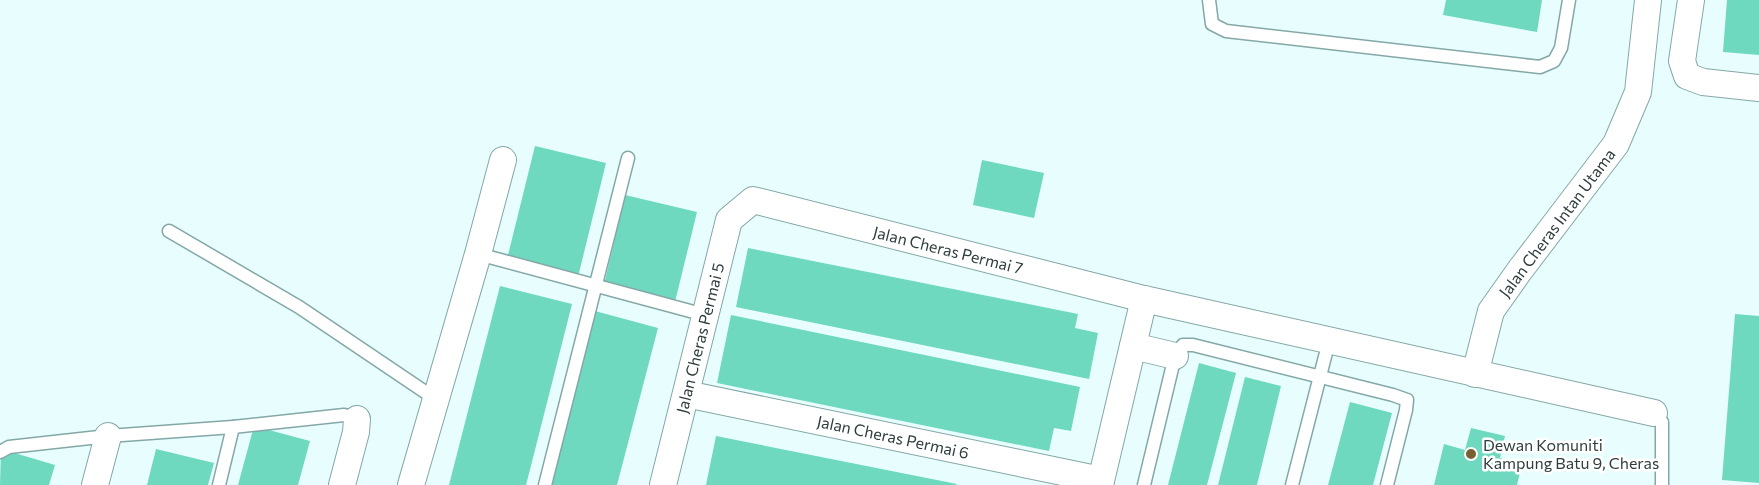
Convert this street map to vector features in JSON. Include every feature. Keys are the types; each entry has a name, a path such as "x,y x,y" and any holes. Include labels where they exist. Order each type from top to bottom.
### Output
{"street":[{"name":"Jalan Cheras Intan Utama","path":"1475,374 1491,311 1616,144 1638,92 1648,0"},
{"path":"1690,0 1682,61 1686,76 1703,82 1759,88"},
{"path":"411,485 437,400 503,160"},
{"name":"Jalan Cheras Permai 7","path":"753,200 1144,299 1654,413"},
{"name":"Jalan Cheras Permai 5","path":"663,485 729,220 753,200"},
{"path":"1101,483 1144,299"},
{"path":"1133,346 1175,356"},
{"name":"Jalan Cheras Permai 6","path":"686,394 1101,483"},
{"path":"342,485 356,432 357,419"},
{"path":"95,485 108,436"}],"lane":[{"path":"1209,0 1212,24 1226,31 1540,67 1554,61 1561,48 1569,0"},
{"path":"545,485 628,158"},
{"path":"169,231 299,307 437,400"},
{"path":"478,254 705,315"},
{"path":"1292,485 1329,341"},
{"path":"1144,485 1175,356 1183,345 1193,345 1407,400 1387,485"},
{"path":"1654,413 1662,422 1662,485"},
{"path":"0,452 9,447 108,436 233,427 344,415 357,419"},
{"path":"219,485 233,427"}],"building":[{"path":"1446,0 1542,0 1537,32 1443,15"},
{"path":"1727,0 1759,0 1759,55 1723,52"},
{"path":"535,146 606,163 578,277 507,259"},
{"path":"982,160 1044,173 1034,218 973,205"},
{"path":"625,195 697,212 675,302 604,285"},
{"path":"748,248 1078,314 1075,328 1098,333 1089,379 736,307"},
{"path":"500,286 572,304 535,450 526,485 449,485"},
{"path":"595,311 658,328 617,485 550,485"},
{"path":"1735,314 1759,316 1759,483 1722,480"},
{"path":"731,315 1080,387 1071,431 1054,428 1049,451 717,383"},
{"path":"1199,363 1236,373 1207,485 1168,485"},
{"path":"1245,377 1281,386 1257,485 1218,485"},
{"path":"1350,402 1392,413 1373,485 1328,485"},
{"path":"254,426 310,441 298,485 238,485"},
{"name":"Dewan Komuniti Kampung Batu 9, Cheras","path":"1471,428 1505,436 1500,458 1522,464 1517,485 1434,485 1444,444 1465,450"},
{"path":"716,436 957,484 706,485"},
{"path":"1,449 55,465 49,485 0,485"},
{"path":"156,449 214,463 208,485 147,485"}],"place":[{"name":"Dewan Komuniti Kampung Batu 9, Cheras","path":"1471,454"}]}
